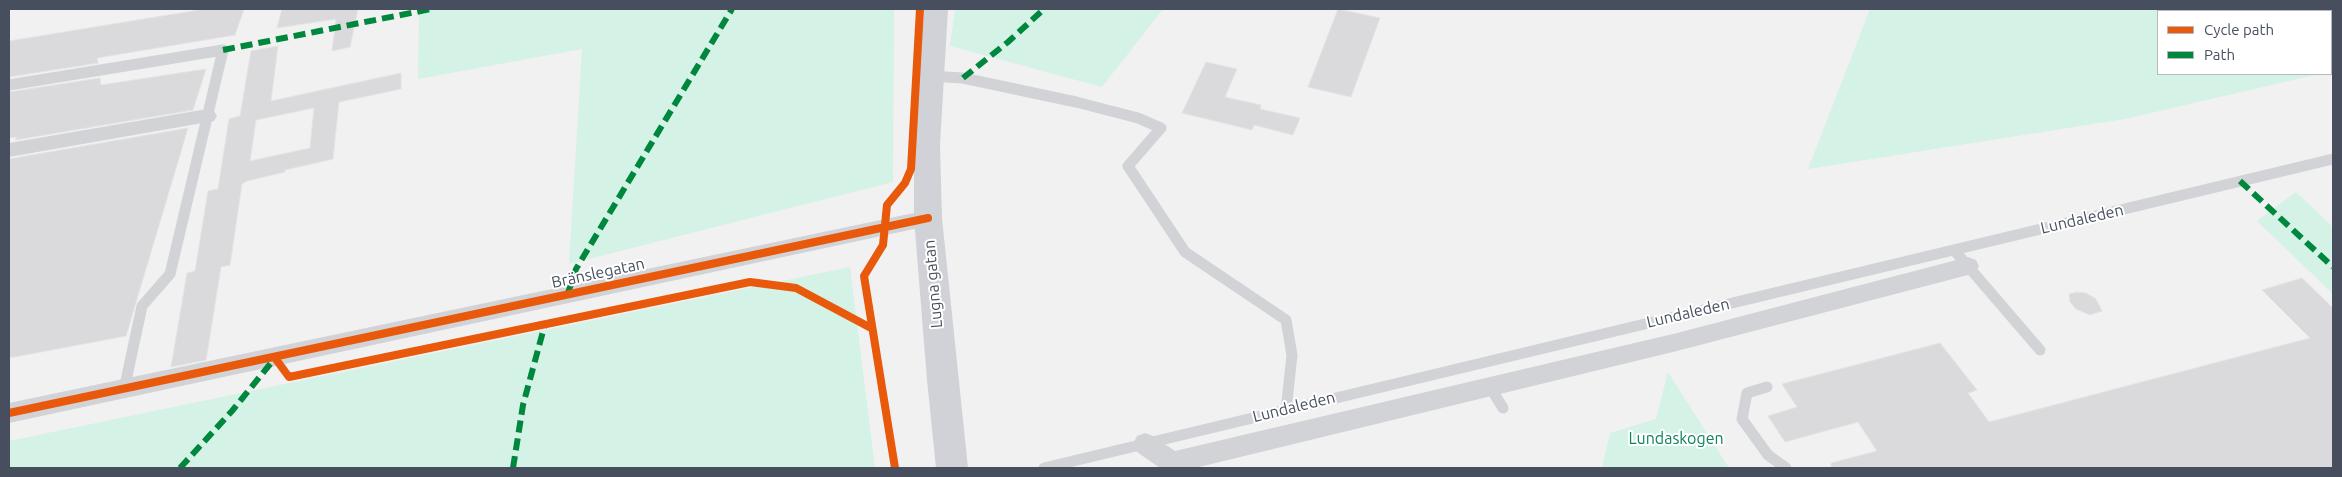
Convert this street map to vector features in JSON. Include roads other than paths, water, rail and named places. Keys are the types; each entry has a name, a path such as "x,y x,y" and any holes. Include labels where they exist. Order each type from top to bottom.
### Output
{"main road":[{"name":"Lugna gatan","path":"936,9 930,76 927,145 928,218 942,380 952,468"}],"street":[{"path":"9,150 207,116"},
{"name":"Bränslegatan","path":"9,413 928,218"},
{"path":"1145,444 1172,463 1490,387 1961,258"}],"lane":[{"path":"9,85 223,50 170,274 142,306 124,390"},
{"path":"930,76 963,78 1067,100 1138,118 1161,128 1128,166 1185,252 1286,320 1292,355 1286,410"},
{"name":"Lundaleden","path":"1044,468 1286,410 1961,258 2333,159"},
{"path":"1961,258 2040,350"},
{"path":"1490,387 1503,408"},
{"path":"1767,387 1747,393 1742,419 1768,455 1786,468"}],"park label":[{"name":"Lundaskogen","path":"1676,439"}]}
